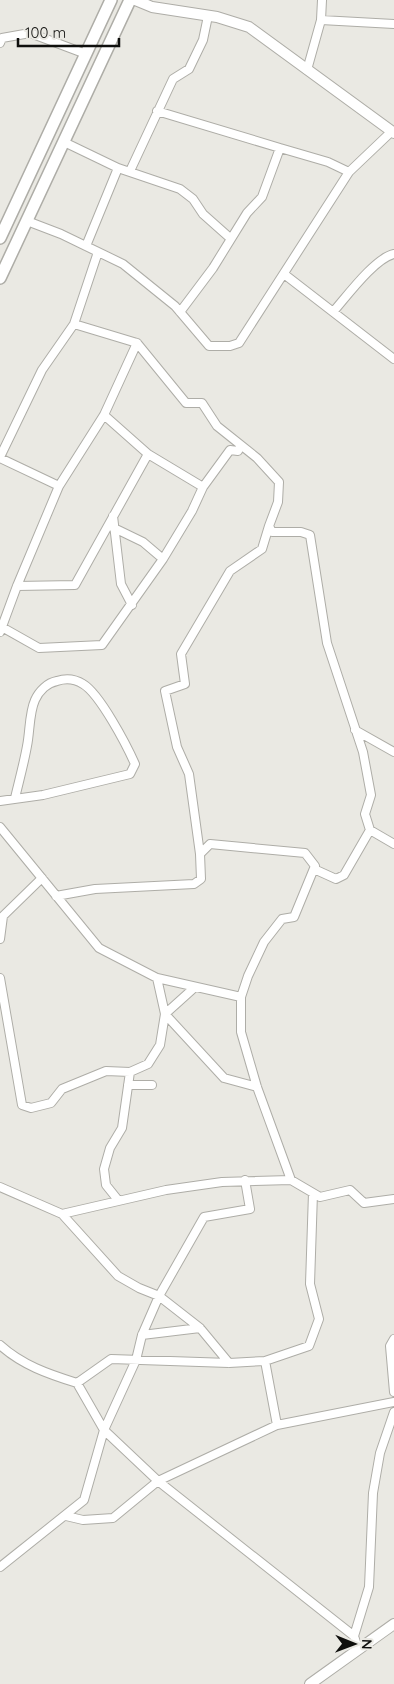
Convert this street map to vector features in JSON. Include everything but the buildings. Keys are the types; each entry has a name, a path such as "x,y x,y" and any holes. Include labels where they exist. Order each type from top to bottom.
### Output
{"main road":[{"path":"2,231 111,0"},
{"path":"0,278 130,0"}],"street":[{"path":"27,221 123,264 180,312 209,346 230,346 239,343 349,172 392,133 249,27 208,16 152,7 135,0"},
{"path":"307,70 321,20 322,0"},
{"path":"130,171 173,79 189,69 203,40 208,16"},
{"path":"321,20 394,24"},
{"path":"0,43 2,38 30,33 86,54"},
{"path":"157,111 328,162 349,172"},
{"path":"64,142 118,168 180,189 193,199 203,214 230,238"},
{"path":"180,312 213,268 230,238 262,197 280,148"},
{"path":"86,246 118,168"},
{"path":"59,486 0,457 42,370 74,324 98,252"},
{"path":"333,312 373,266 387,255 394,254"},
{"path":"284,274 392,354"},
{"path":"56,896 95,889 194,884 201,879 200,854 189,774 177,747 165,691 185,684 181,654 230,571 243,564 262,549 278,502 279,482 258,458 217,426 202,403 186,403 137,343 74,324"},
{"path":"137,343 104,415 59,486 1,628 39,648 102,645 163,559 192,512 203,487 230,450 238,450 242,445"},
{"path":"104,415 148,454 203,487"},
{"path":"132,605 121,584 111,527 113,516 148,454"},
{"path":"269,526 272,532 301,532 310,535 327,643 356,730 371,796 365,814 370,830 394,844"},
{"path":"17,586 75,585 111,527"},
{"path":"111,527 143,542 163,559"},
{"path":"0,801 43,795 130,774 136,764 110,717 85,685 62,679 45,686 38,695 34,702 27,746 15,798"},
{"path":"356,730 394,752"},
{"path":"0,827 99,948 157,978 241,998"},
{"path":"314,869 336,879 344,875 370,830"},
{"path":"200,854 210,844 305,853 315,866 294,917 282,919 264,942 248,976 241,998 241,1032 257,1087 291,1180"},
{"path":"0,939 3,916 42,878"},
{"path":"0,978 22,1105 31,1108 51,1103 62,1089 106,1071 130,1072 148,1064 160,1045 165,1014 157,978"},
{"path":"165,1014 196,987"},
{"path":"165,1014 224,1078 257,1087"},
{"path":"118,1200 106,1185 104,1169 110,1148 122,1128 130,1072"},
{"path":"128,1085 152,1085"},
{"path":"0,1567 36,1536 66,1516 84,1500 104,1430 136,1360 142,1336 159,1296 204,1217 250,1209 245,1180"},
{"path":"62,1214 166,1190 245,1180 291,1180 320,1197 350,1190 364,1203 394,1199"},
{"path":"0,1187 62,1214 118,1276 139,1288 159,1296 200,1328 229,1363"},
{"path":"77,1383 111,1359 229,1363 265,1361 309,1346 318,1319 310,1284 314,1193"},
{"path":"142,1336 200,1328"},
{"path":"394,1340 390,1346 394,1392"},
{"path":"0,1344 23,1363 47,1374 77,1383 104,1430 158,1481 354,1636"},
{"path":"265,1361 277,1425"},
{"path":"66,1516 83,1520 113,1518 158,1481 277,1425 394,1402"},
{"path":"358,1649 354,1636 369,1586 374,1485 380,1453 394,1412"},
{"path":"310,1684 394,1624"}]}
